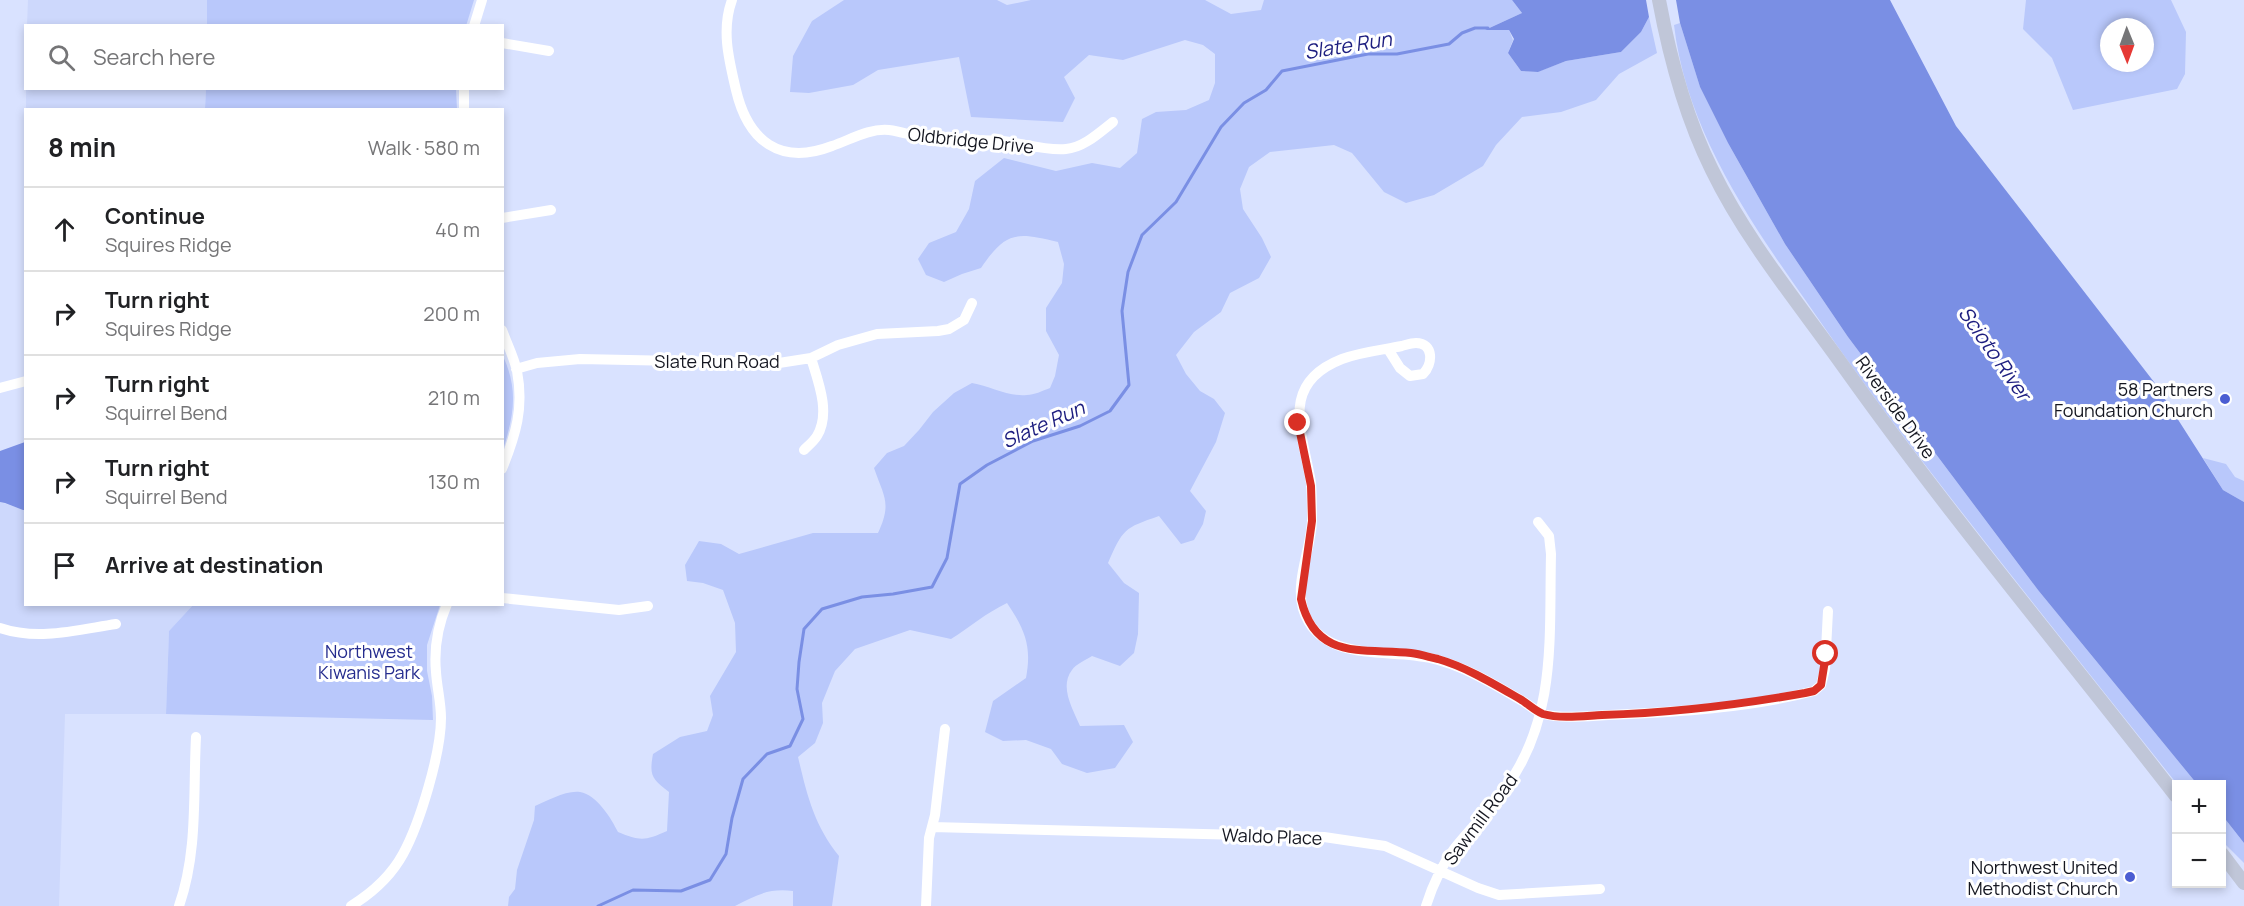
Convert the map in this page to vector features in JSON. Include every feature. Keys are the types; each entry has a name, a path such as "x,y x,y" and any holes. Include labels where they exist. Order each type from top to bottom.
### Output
{"main road":[{"name":"Riverside Drive","path":"1659,0 1671,58 1690,118 1712,170 1770,265 1887,428 2172,791"},
{"path":"2226,859 2244,883"}],"street":[{"path":"475,24 482,0"},
{"name":"Oldbridge Drive","path":"732,0 727,14 727,44 737,93 747,122 765,143 779,150 792,154 813,153 868,132 887,130 933,139 1000,141 1042,148 1067,149 1090,140 1113,122"},
{"path":"504,43 549,51"},
{"path":"464,90 464,108"},
{"path":"504,218 552,210"},
{"name":"Slate Run Road","path":"516,369 557,360 779,363 811,358 838,345 876,334 950,329 964,320 972,303"},
{"path":"504,336 516,369 519,393 517,429 504,464"},
{"path":"1388,349 1344,359 1330,365 1311,379 1301,396 1298,409 1298,423 1311,486 1312,521 1301,599 1304,611 1315,631 1339,646 1361,652 1412,653 1440,660 1481,678 1542,713 1565,717 1667,713 1814,691 1821,685 1825,669 1828,611"},
{"path":"804,450 817,436 823,418 820,391 811,358"},
{"path":"0,388 24,382"},
{"name":"Sawmill Road","path":"1426,906 1453,850 1504,790 1520,766 1530,747 1542,713 1548,670 1551,555 1549,537 1538,522"},
{"path":"504,598 619,610 648,606"},
{"path":"351,906 375,890 393,868 402,855 417,819 439,738 441,707 436,658 440,626 446,606"},
{"path":"0,628 35,636 116,624"},
{"path":"926,906 928,846 935,814 945,729"},
{"path":"179,906 190,864 196,737"},
{"name":"Waldo Place","path":"932,827 1324,837 1385,846 1478,888 1499,895 1600,889"}],"shaded area":[{"path":"28,0 207,0 207,24 27,24"},
{"path":"26,90 206,90 205,108 26,108"},
{"path":"0,502 24,510 24,606 192,606 169,631 166,714 65,714 59,906 0,906"}],"green space":[{"path":"207,0 474,0 467,24 207,24"},
{"path":"844,0 997,0 1007,5 1031,0 1205,0 1231,14 1261,10 1264,0 1512,0 1522,13 1487,29 1509,30 1513,40 1508,53 1521,71 1537,72 1566,61 1621,52 1641,32 1649,17 1657,53 1619,74 1596,100 1561,112 1522,117 1496,145 1483,166 1434,195 1406,203 1384,192 1352,153 1334,145 1270,152 1249,167 1240,189 1243,209 1271,257 1259,278 1230,293 1221,312 1194,332 1176,355 1186,374 1200,391 1214,399 1225,413 1216,442 1190,491 1206,511 1203,524 1194,540 1181,544 1159,516 1126,531 1117,543 1108,563 1124,583 1139,593 1138,634 1134,653 1120,666 1092,656 1076,666 1068,677 1068,698 1080,726 1124,725 1133,742 1115,768 1087,773 1062,764 1051,749 1026,740 1003,741 985,732 993,701 1026,678 1028,667 1026,639 1007,603 951,639 910,630 855,649 835,671 822,703 823,723 815,743 798,757 817,821 839,856 832,906 793,906 793,891 784,890 763,893 735,906 508,906 509,897 515,889 517,870 534,820 535,806 563,794 580,792 598,802 618,832 642,839 667,831 669,792 653,776 651,767 653,754 680,737 707,731 713,715 710,696 736,652 735,623 723,590 703,583 687,581 685,565 699,541 721,544 739,554 813,533 878,533 886,507 874,468 887,453 904,446 933,412 954,393 972,383 1020,395 1050,388 1059,355 1046,331 1046,308 1062,283 1064,264 1058,242 1032,237 1013,237 998,247 981,268 944,282 926,275 918,259 929,243 956,232 969,209 975,181 1004,158 1056,171 1092,163 1120,168 1137,153 1142,119 1156,112 1186,110 1209,100 1215,83 1215,54 1203,45 1185,40 1123,60 1089,55 1064,77 1075,98 1063,122 971,117 959,57 878,70 853,85 809,93 790,92 793,56 812,21"},
{"path":"2026,0 2171,0 2186,32 2185,74 2177,89 2073,110 2052,58 2023,29"},
{"path":"1680,23 1700,87 1728,143 1785,244 1848,337 2038,590 2194,780 2174,780 1908,442 1784,270 1742,205 1706,136 1681,63 1674,25"},
{"path":"206,90 456,90 457,108 205,108"},
{"path":"504,359 513,391 510,425 504,446"},
{"path":"2203,458 2226,464 2235,477 2244,481 2244,502 2223,490"},
{"name":"Northwest Kiwanis Park","path":"192,606 440,606 427,645 427,671 432,696 433,720 166,714 169,631"},
{"path":"2226,820 2244,843 2244,863 2226,845"}],"water":[{"path":"1512,0 1646,0 1649,17 1641,32 1621,52 1566,61 1538,72 1521,71 1508,53 1514,39 1509,30 1485,30 1522,13"},
{"name":"Scioto River","path":"1676,0 1890,0 1956,126 2154,382 2223,490 2244,502 2244,843 2226,820 2226,780 2194,780 2038,590 1848,337 1785,244 1728,143 1700,87 1680,23"},
{"path":"24,442 24,510 0,502 0,451"}],"waterway":[{"name":"Slate Run","path":"598,906 633,890 681,891 710,880 726,854 732,818 743,779 767,754 790,746 803,719 797,689 804,629 822,609 862,597 932,587 947,558 960,484 987,465 1033,441 1080,426 1110,411 1129,385 1122,311 1128,272 1142,235 1176,202 1221,127 1244,103 1266,90 1282,71 1368,54 1397,54 1449,44 1462,33 1475,28 1488,28"}],"place":[{"name":"58 Partners Foundation Church","path":"2225,399"},
{"name":"Northwest United Methodist Church","path":"2130,877"}],"route":[{"path":"1298,423 1311,486 1312,521 1301,599 1308,621 1315,631 1339,646 1361,652 1412,653 1440,660 1481,678 1542,713 1565,717 1667,713 1814,691 1821,685 1826,654"}]}
